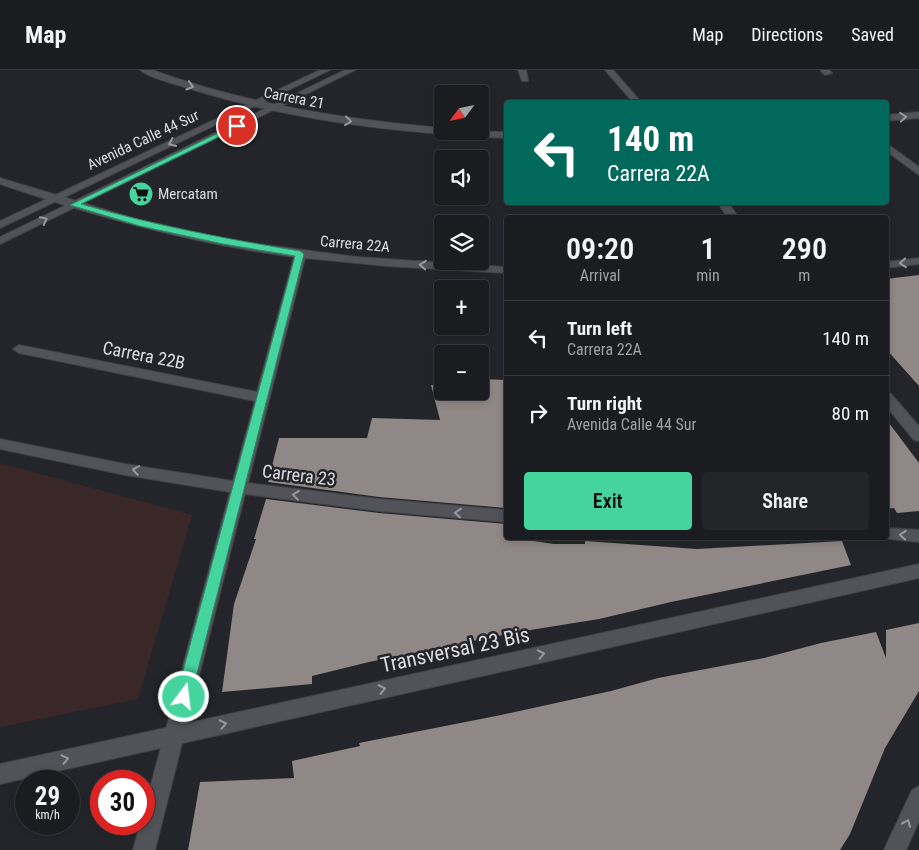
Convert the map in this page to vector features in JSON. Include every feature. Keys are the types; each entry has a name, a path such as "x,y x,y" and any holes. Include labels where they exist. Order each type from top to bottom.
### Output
{"street":[{"name":"Carrera 21","path":"144,70 208,91 272,108 372,124 434,130"},
{"name":"Avenida Calle 44 Sur","path":"0,225 326,70"},
{"name":"Avenida Calle 44 Sur","path":"0,241 351,70"},
{"path":"522,70 525,79"},
{"path":"610,70 635,100"},
{"path":"889,118 919,115"},
{"path":"489,133 504,134"},
{"path":"889,148 919,172"},
{"name":"Carrera 22A","path":"0,181 74,205 214,240 300,254 504,270"},
{"path":"144,850 300,254"},
{"path":"889,264 919,261"},
{"name":"Carrera 22B","path":"19,349 262,398"},
{"path":"889,401 919,436"},
{"name":"Carrera 23","path":"0,444 239,488 441,511 504,516"},
{"path":"889,534 919,536"},
{"name":"Transversal 23 Bis","path":"0,774 919,571"},
{"path":"895,850 919,797"}],"shaded area":[{"path":"0,463 192,515 138,699 0,727"}],"building":[{"path":"919,275 919,386 889,352 889,279"},
{"path":"489,379 504,380 504,508 379,497 268,482 279,438 367,438 372,418 440,420 435,400 489,400"},
{"path":"431,385 434,385 434,397"},
{"path":"889,423 919,463 919,511 897,513 894,508 889,509"},
{"path":"266,499 379,513 504,524 504,540 527,540 554,544 585,544 585,541 697,549 842,541 851,565 671,602 599,619 518,632 369,662 312,676 312,684 222,692 234,604 256,539 254,539"},
{"path":"919,623 919,691 885,748 850,834 840,850 188,850 200,782 294,778 292,761 360,746 359,743 501,715 611,691 658,678 764,658 821,643 876,632 886,658 886,630"}],"place":[{"name":"Mercatam","path":"141,194"}],"route":[{"path":"184,697 300,254 223,242 140,223 74,205 237,126"}]}
